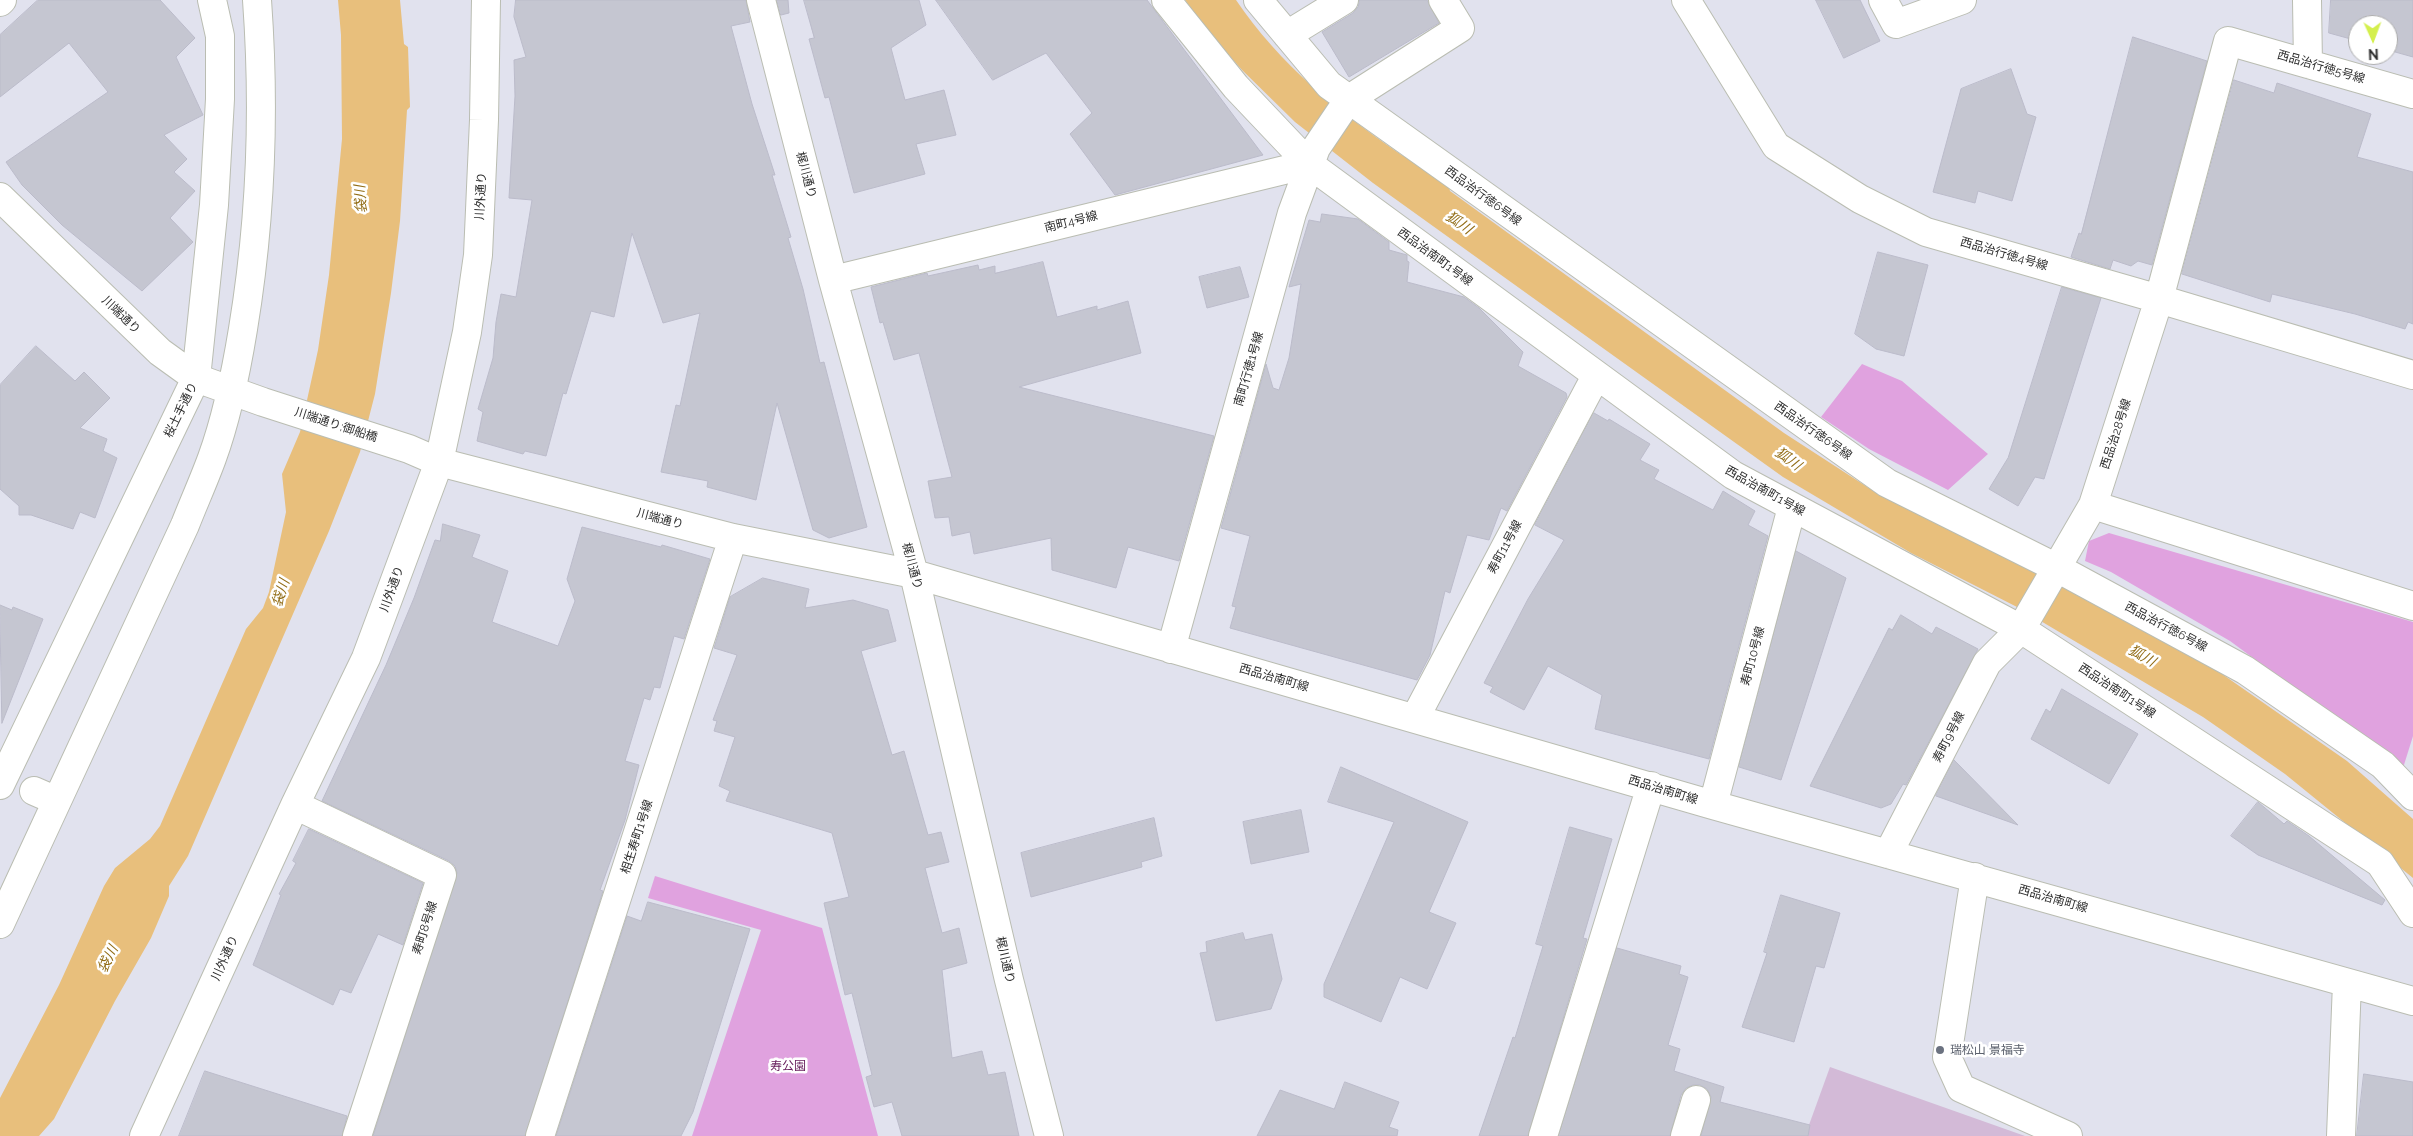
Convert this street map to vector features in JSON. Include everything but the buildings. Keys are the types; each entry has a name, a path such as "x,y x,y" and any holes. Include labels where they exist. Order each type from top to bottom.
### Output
{"street":[{"name":"桜土手通り","path":"0,785 196,378 211,231 220,100 220,36 212,0"},
{"path":"0,924 46,796 185,525 213,457 237,368 253,269 261,160 261,59 257,0"},
{"name":"川外通り","path":"144,1136 294,805 366,658 438,462 467,332 478,255 484,120 486,0"},
{"name":"梶川通り","path":"761,0 833,280 914,574 1009,980 1049,1136"},
{"name":"西品治南町1号線","path":"1166,0 1236,87 1309,164 1596,376 1733,474 2021,629 2380,862 2413,913"},
{"name":"西品治行徳6号線","path":"1258,0 1329,84 1887,483 2056,568 2245,670 2383,765 2413,796"},
{"path":"1287,34 1344,0"},
{"path":"1349,99 1460,28 1443,0"},
{"name":"西品治行徳4号線","path":"1686,0 1776,146 1860,199 1926,232 2159,298 2413,375"},
{"path":"1883,0 1896,24 1962,0"},
{"path":"2307,0 2308,64"},
{"name":"西品治28号線","path":"2056,568 2093,505 2159,298 2228,41"},
{"name":"西品治行徳5号線","path":"2228,41 2413,94"},
{"name":"南町行徳1号線","path":"1171,649 1292,213 1316,148 1349,99"},
{"name":"南町4号線","path":"833,280 1309,164"},
{"name":"川端通り","path":"0,197 160,352 196,378 263,402"},
{"name":"寿町11号線","path":"1415,718 1596,376"},
{"name":"川端通り;御船橋","path":"263,402 409,449"},
{"name":"川端通り","path":"409,449 438,462 733,538 914,574"},
{"path":"2093,505 2413,606"},
{"name":"寿町10号線","path":"1713,805 1792,507"},
{"name":"相生寿町1号線","path":"540,1136 733,538"},
{"name":"寿町9号線","path":"1888,854 1988,663 2021,629 2056,568"},
{"name":"西品治南町線","path":"914,574 1713,805 2413,1001"},
{"path":"1550,1134 1651,786"},
{"name":"寿町8号線","path":"294,805 442,875 357,1136"},
{"path":"1975,877 1947,1057 1961,1088 2068,1136"},
{"path":"2341,1136 2347,982"},
{"path":"1684,1136 1696,1100"}],"green space":[{"path":"1862,364 1902,381 1988,454 1948,490 1869,449 1821,417"},
{"path":"2109,533 2413,622 2413,736 2403,768 2230,641 2111,572 2085,561 2089,541"},
{"name":"寿公園","path":"655,876 822,928 878,1136 692,1136 761,930 648,898"}],"shaded area":[{"path":"1830,1067 2025,1136 1805,1136"}],"water":[{"name":"袋川","path":"338,0 400,0 404,44 408,47 410,107 407,110 400,221 375,394 360,452 329,531 188,856 169,886 169,896 151,938 115,1001 54,1119 39,1136 0,1136 0,1098 59,985 104,886 115,868 150,839 160,826 246,629 263,608 269,592 286,512 282,474 300,432 318,350 329,275 342,139 341,35"},
{"name":"狐川","path":"1185,0 1236,0 1271,45 1334,105 1403,156 1410,152 1447,179 1450,191 1784,433 1875,492 2025,568 2064,584 2189,651 2347,761 2413,819 2413,878 2285,774 2203,717 2017,607 1911,553 1783,477 1373,183 1295,122 1242,70 1210,34"}],"place":[{"name":"瑞松山 景福寺","path":"1940,1050"}]}
